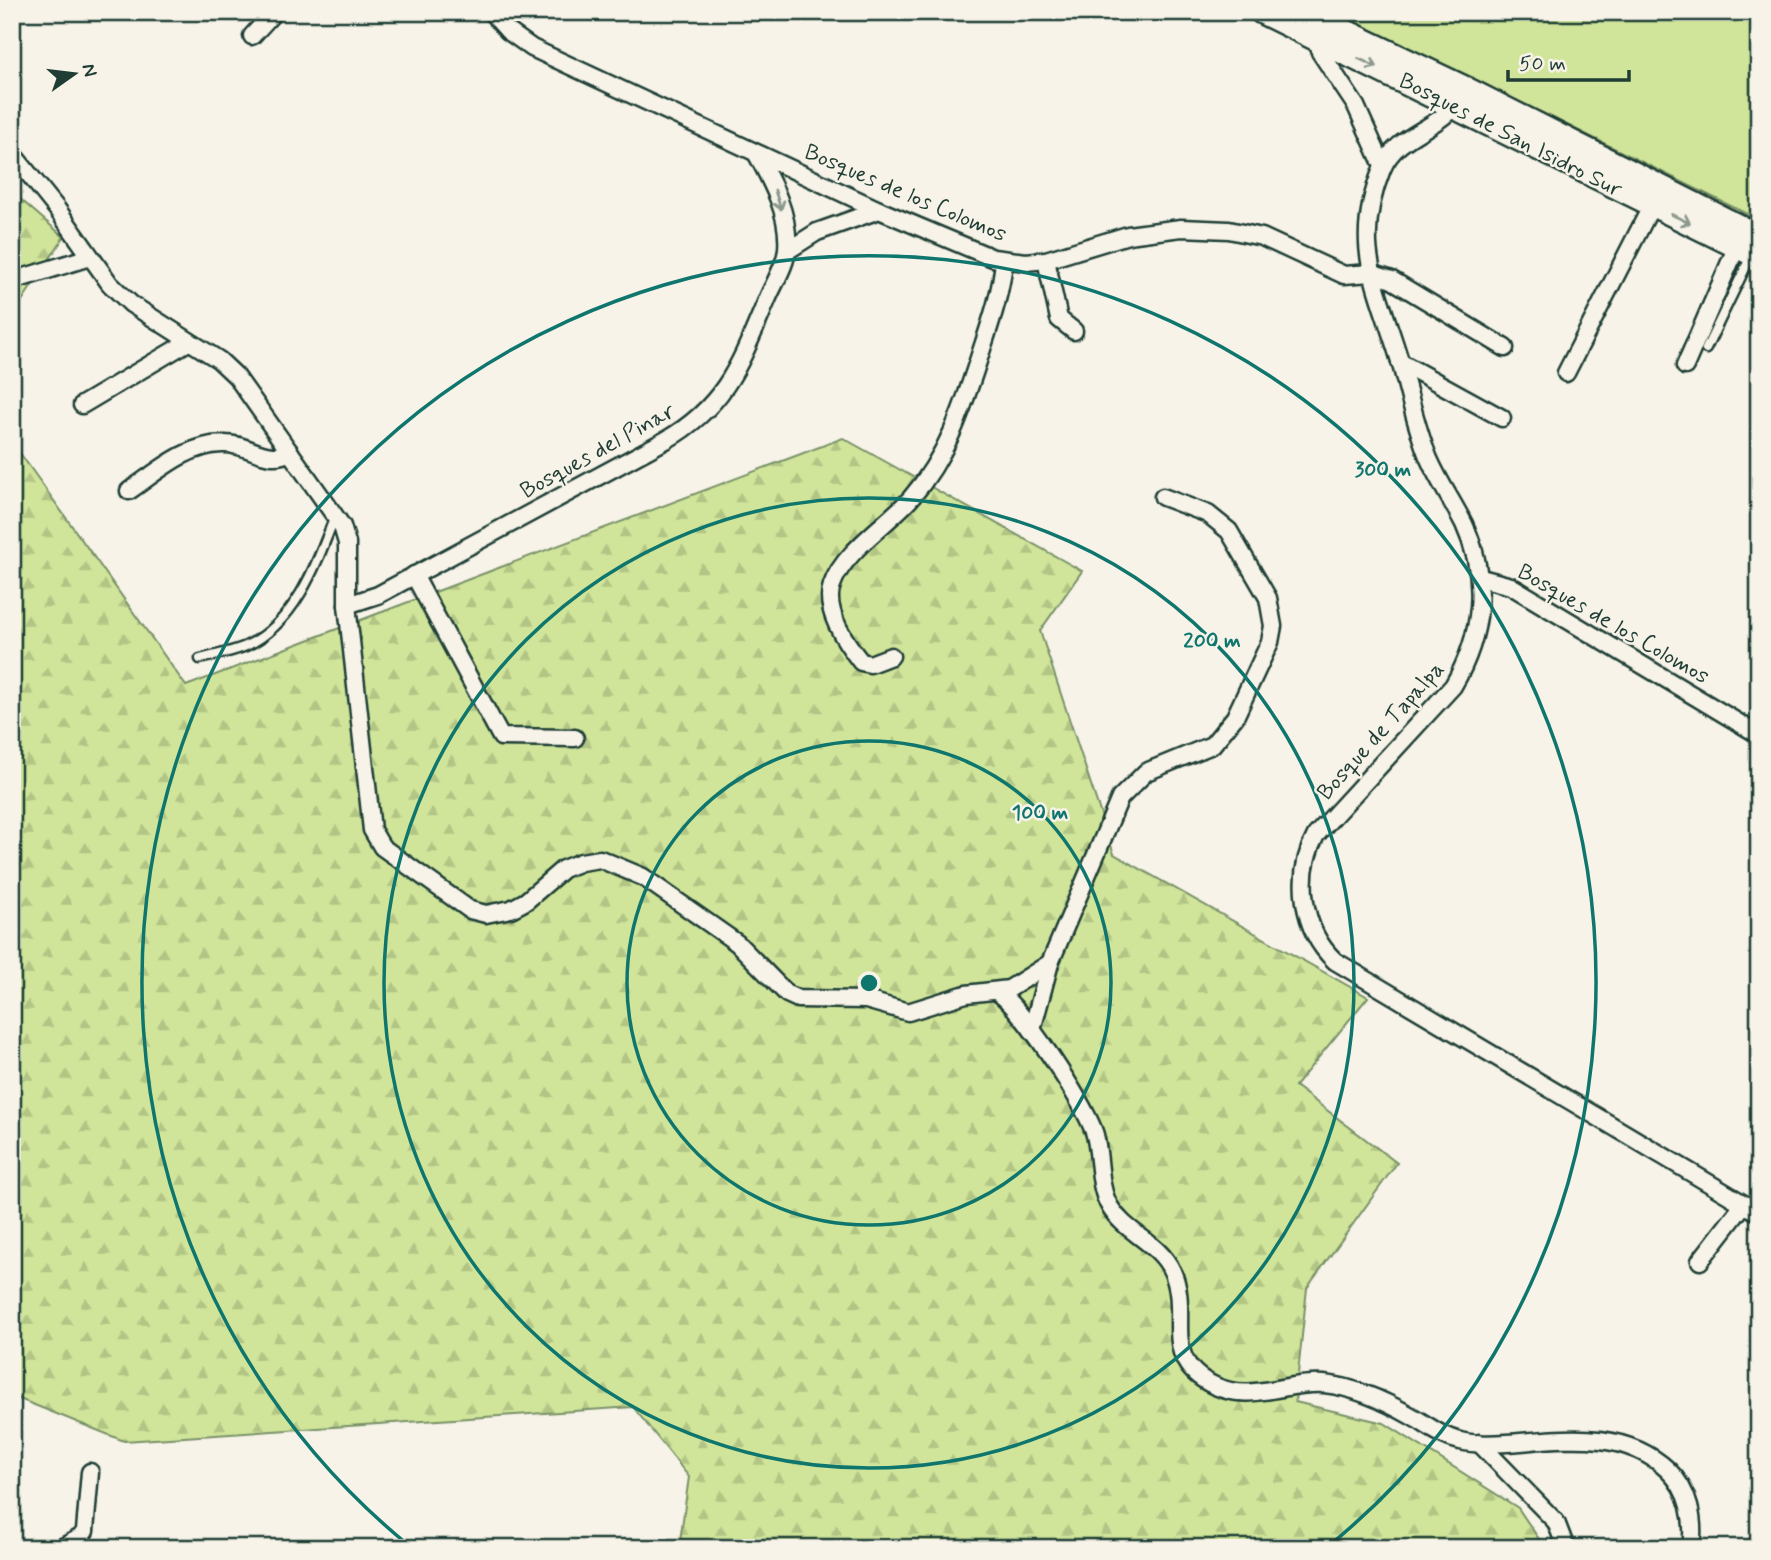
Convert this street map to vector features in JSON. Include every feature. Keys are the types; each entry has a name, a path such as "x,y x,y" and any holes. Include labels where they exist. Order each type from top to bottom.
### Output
{"main road":[{"name":"Bosques de San Isidro Sur","path":"1262,12 1315,24 1753,247"},
{"name":"Bosques de San Isidro Sur","path":"1461,97 1652,205 1753,247"}],"street":[{"path":"252,36 274,12"},
{"name":"Bosques de los Colomos","path":"491,12 508,31 532,48 879,210 1004,261 1046,260 1128,235 1192,228 1229,230 1262,237 1344,275 1371,273"},
{"path":"1315,24 1325,61 1366,125 1383,166 1404,140 1461,97"},
{"path":"12,153 57,209 90,257 131,304 236,376 335,516 347,543 346,605 376,841 470,910 486,914 511,909 526,901 563,869 600,859 643,877 737,943 792,997 866,1000 908,1012 966,994 997,992 1020,985 1050,963"},
{"path":"755,153 780,202 787,251 817,232 879,210"},
{"name":"Bosque de Tapalpa","path":"1383,166 1368,210 1367,251 1371,273 1424,446 1464,524 1477,556 1481,578 1474,640 1468,660 1454,686 1316,835 1308,849 1304,882 1312,932 1335,961 1759,1213"},
{"path":"1566,373 1652,205"},
{"path":"1685,366 1753,247"},
{"name":"Bosques del Pinar","path":"346,605 365,601 666,440 699,418 735,376 787,251"},
{"path":"12,281 90,257"},
{"path":"1046,260 1059,319 1074,331"},
{"path":"891,656 870,664 861,662 835,620 829,596 831,585 844,564 911,498 948,445 996,305 1004,261"},
{"path":"1371,273 1392,280 1505,348"},
{"path":"82,405 188,342"},
{"path":"1400,362 1502,418"},
{"path":"129,491 184,454 209,445 230,444 273,457 290,452"},
{"path":"1032,1030 1050,963 1127,788 1146,772 1212,745 1235,717 1270,642 1273,626 1268,598 1229,531 1208,514 1163,497"},
{"path":"414,575 501,737 575,738"},
{"name":"Bosques de los Colomos","path":"1481,578 1511,586 1759,735"},
{"path":"997,992 1032,1030 1089,1119 1110,1207 1157,1249 1172,1270 1180,1300 1177,1340 1189,1366 1215,1386 1234,1392 1252,1393 1301,1385 1343,1387 1391,1406 1440,1434 1461,1442 1600,1439 1641,1451 1675,1477 1685,1494 1690,1510 1691,1548"},
{"path":"1700,1261 1744,1204"},
{"path":"1479,1443 1556,1522 1566,1548"},
{"path":"61,1548 85,1531 90,1472"}],"lane":[{"path":"1706,349 1753,247"},
{"path":"200,659 247,645 284,620 318,559 335,516"}],"green space":[{"path":"1348,12 1759,12 1759,220 1549,116 1346,24"},
{"path":"12,192 64,237 12,316"},
{"path":"843,438 1082,571 1040,631 1114,854 1368,997 1295,1086 1397,1163 1307,1288 1295,1402 1384,1423 1518,1508 1545,1548 679,1548 689,1477 633,1407 124,1441 12,1396 12,442 186,686"}]}
